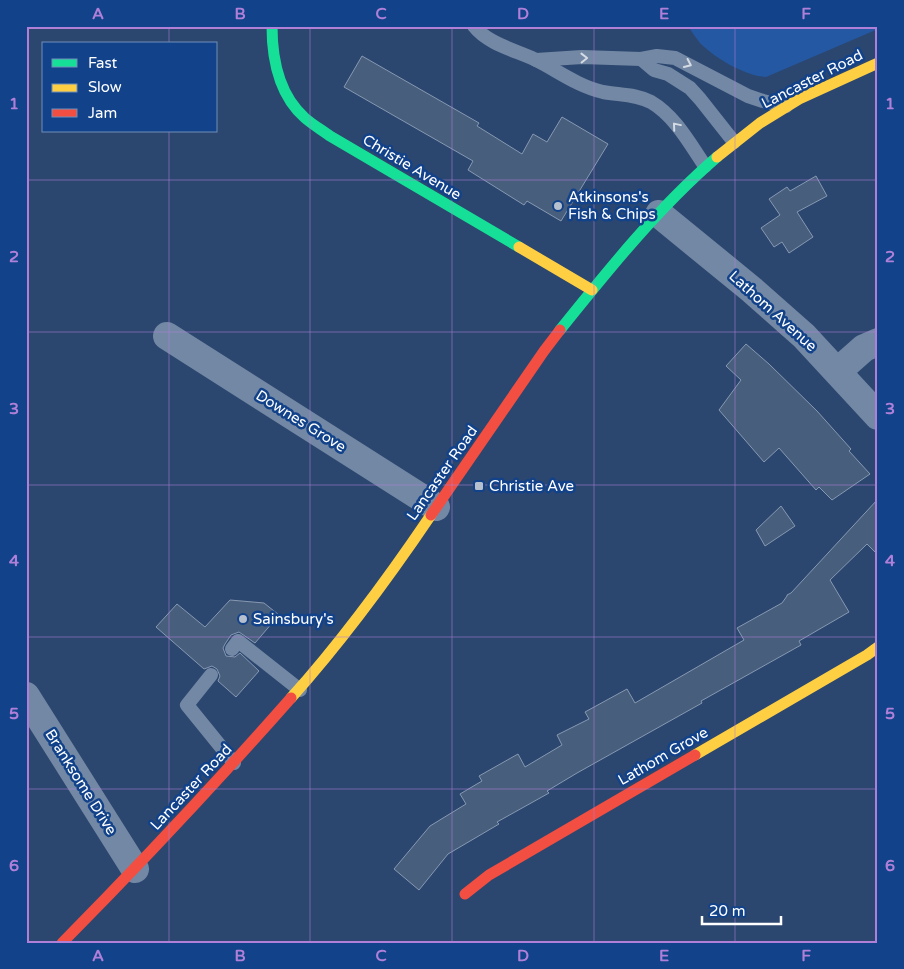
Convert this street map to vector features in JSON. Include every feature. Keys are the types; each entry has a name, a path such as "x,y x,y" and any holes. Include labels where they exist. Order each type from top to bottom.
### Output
{"main road":[{"name":"Christie Avenue","path":"272,26 275,60 279,76 285,92 304,117 330,136 592,290"},
{"name":"Lancaster Road","path":"62,943 135,869 234,763 332,653 384,584 544,351 622,254 684,186 705,166 760,123 799,99 878,63"},
{"name":"Lathom Grove","path":"465,894 489,875 878,647"}],"street":[{"name":"Lathom Avenue","path":"659,214 752,290 804,336 878,416"},
{"name":"Downes Grove","path":"167,336 436,507"},
{"path":"838,371 864,348 878,342"},
{"name":"Branksome Drive","path":"26,696 135,869"}],"lane":[{"path":"474,26 487,38 535,60 580,85 603,92 636,96 650,101 663,110 705,166"},
{"path":"535,60 582,57 641,59 657,56 675,58 748,96 788,106"},
{"path":"641,59 654,70 668,74 690,88 734,142"},
{"path":"232,649 238,641 300,690"},
{"path":"211,675 186,705 234,763"}],"shaded area":[{"path":"688,26 878,26 878,29 766,77 740,70 722,60 700,43"}],"building":[{"path":"362,56 479,123 477,126 522,154 533,134 547,142 562,117 608,144 561,221 527,201 524,205 468,170 473,161 344,87"},
{"path":"816,176 827,196 797,212 813,237 789,253 782,242 774,247 761,228 780,215 769,199 787,187 790,191"},
{"path":"746,344 817,411 851,449 849,451 870,474 832,500 819,487 816,490 779,448 764,462 719,410 741,380 726,366"},
{"path":"878,499 878,555 867,544 830,580 849,612 799,641 801,645 577,773 547,791 549,793 497,822 499,824 448,854 419,890 394,869 430,826 466,804 460,794 482,781 479,776 518,754 525,767 562,745 557,735 589,719 585,712 627,689 635,703 744,640 737,628 782,603 787,595 791,593"},
{"path":"781,506 795,526 765,546 756,530"},
{"path":"230,600 264,603 279,615 255,643 239,632 231,635 225,644 223,648 226,656 235,657 240,653 259,671 236,697 218,681 220,676 217,669 212,666 204,669 156,627 177,604 205,627"}],"traffic: fast":[{"path":"272,26 272,38 279,76 289,99 305,118 330,136 519,247"},
{"path":"560,330 654,218 717,157"}],"traffic: slow":[{"path":"717,157 760,123 799,99 878,63"},
{"path":"519,247 592,290"},
{"path":"291,698 364,609 431,515"},
{"path":"695,755 878,647"}],"traffic: jam":[{"path":"431,515 560,330"},
{"path":"62,943 121,883 291,698"},
{"path":"465,894 489,875 695,755"}],"place":[{"name":"Atkinsons's Fish & Chips","path":"558,206"},
{"name":"Christie Ave","path":"479,486"},
{"name":"Sainsbury's","path":"243,619"}]}
